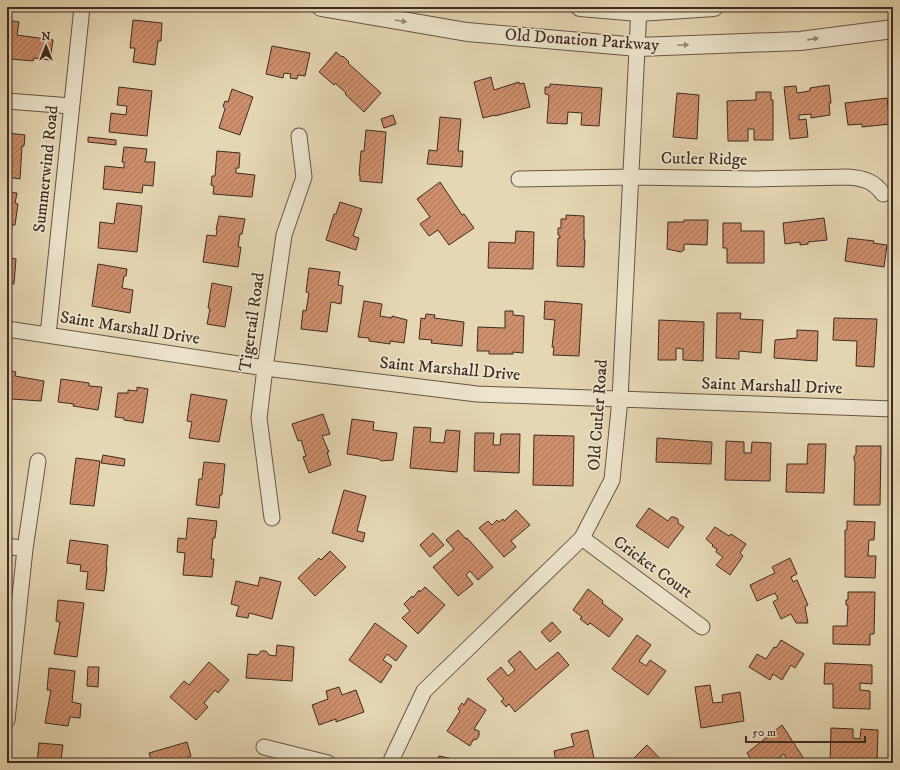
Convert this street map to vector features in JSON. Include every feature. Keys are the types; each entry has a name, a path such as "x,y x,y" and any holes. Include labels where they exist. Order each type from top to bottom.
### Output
{"street":[{"name":"Summerwind Road","path":"48,335 82,7"},
{"name":"Old Donation Parkway","path":"321,7 467,32 638,47 800,41 893,29"},
{"name":"Old Donation Parkway","path":"580,7 639,10 714,7"},
{"name":"Old Cutler Road","path":"390,763 424,691 582,538 612,480 620,398 639,10"},
{"path":"7,101 71,106"},
{"name":"Tigertail Road","path":"272,518 259,418 284,235 304,177 299,136"},
{"name":"Cutler Ridge","path":"519,179 631,177 756,179 848,177 860,178 871,182 883,194"},
{"name":"Saint Marshall Drive","path":"7,329 265,368 477,394 893,409"},
{"path":"7,720 25,549 38,461"},
{"name":"Cricket Court","path":"582,538 702,627"},
{"path":"7,546 25,549"},
{"path":"264,747 328,763"}],"building":[{"path":"7,20 19,22 17,35 53,40 50,60 34,58 33,61 11,59 12,56 7,55"},
{"path":"133,20 162,23 161,41 158,41 155,65 133,62 135,48 130,48"},
{"path":"272,46 310,53 305,76 298,75 297,79 290,78 291,74 284,73 283,78 266,74"},
{"path":"336,52 342,57 343,56 349,62 348,63 381,93 364,112 335,83 334,85 319,72"},
{"path":"491,77 494,90 519,82 519,84 524,83 530,107 483,118 474,82"},
{"path":"550,84 602,88 599,126 581,125 582,113 568,112 567,124 547,123 549,95 545,94 545,87 550,87"},
{"path":"829,85 831,103 829,103 830,115 811,118 811,114 799,115 799,120 806,119 808,137 790,139 784,87 796,86 797,93 810,91 810,88"},
{"path":"119,87 152,91 147,136 109,132 111,113 126,115 127,106 117,105"},
{"path":"232,89 253,97 240,135 219,128 225,109 223,106 225,101 228,102"},
{"path":"756,92 771,92 771,100 773,100 773,140 754,140 754,129 748,129 748,141 728,141 727,101 756,100"},
{"path":"677,93 699,95 697,139 673,137"},
{"path":"887,98 890,124 862,127 862,124 848,125 845,103"},
{"path":"393,115 396,124 384,128 381,119"},
{"path":"440,117 461,119 458,151 463,151 462,167 427,164 429,150 437,151"},
{"path":"366,130 386,132 382,183 360,181 361,151 364,151"},
{"path":"7,133 25,135 24,146 22,146 20,179 7,177"},
{"path":"88,137 116,140 116,145 88,142"},
{"path":"124,147 147,149 145,162 155,162 153,186 143,185 142,193 103,189 105,166 124,168 124,162 122,162"},
{"path":"217,151 240,153 239,168 236,168 236,173 255,175 252,197 213,194 214,186 211,185 212,176 215,176"},
{"path":"440,182 462,215 464,214 474,228 449,245 438,230 429,236 420,224 430,217 417,199"},
{"path":"7,192 17,193 15,203 18,204 15,225 12,225 11,237 7,236"},
{"path":"340,202 362,209 353,236 359,238 356,250 326,240 334,214 336,214"},
{"path":"117,203 142,206 137,252 98,248 100,222 114,224"},
{"path":"566,215 584,216 584,267 557,266 558,238 560,238 558,235 558,228 561,228 561,219 566,219"},
{"path":"219,216 245,219 242,234 240,234 238,247 241,247 238,267 203,262 207,235 216,236"},
{"path":"824,218 827,240 808,242 808,244 800,245 800,242 785,244 783,223"},
{"path":"684,220 708,220 707,245 684,244 684,250 681,252 667,249 668,222 684,222"},
{"path":"723,223 741,223 741,231 764,231 764,263 727,263 727,248 723,248"},
{"path":"516,231 534,232 533,269 488,268 489,242 515,243"},
{"path":"848,238 874,241 873,243 887,245 884,267 845,261"},
{"path":"7,257 16,259 14,284 7,283"},
{"path":"98,264 127,269 122,288 133,290 130,313 92,306"},
{"path":"309,268 340,272 338,285 343,286 341,304 331,302 327,332 301,329 303,310 306,311 309,293 306,292"},
{"path":"212,283 232,287 225,327 207,324"},
{"path":"364,301 382,304 380,316 392,318 392,316 407,320 404,343 390,341 390,344 369,341 369,338 358,337"},
{"path":"545,301 582,304 579,356 553,355 554,347 552,347 555,320 544,319"},
{"path":"505,311 513,311 513,315 524,316 523,353 513,352 513,354 489,354 489,351 477,351 478,327 505,328"},
{"path":"717,313 741,313 740,319 763,320 761,353 739,351 739,359 716,358"},
{"path":"426,314 435,315 434,318 464,322 462,346 431,343 432,340 419,339 421,318 425,319"},
{"path":"834,318 877,319 874,367 856,366 857,341 833,340"},
{"path":"659,320 704,322 703,361 683,360 683,349 676,348 676,360 658,360"},
{"path":"797,330 818,331 817,361 774,358 775,340 797,338"},
{"path":"891,344 893,344 893,367 891,367"},
{"path":"7,370 16,372 15,376 44,381 41,401 11,399 12,391 7,390"},
{"path":"61,379 89,383 89,386 102,387 98,410 58,402"},
{"path":"137,387 148,389 143,423 115,417 118,393 128,393 128,390 137,391"},
{"path":"191,394 227,400 219,442 189,438 192,422 187,421"},
{"path":"323,414 330,434 322,436 329,452 327,452 331,465 309,473 303,457 306,456 301,440 298,441 292,424"},
{"path":"352,419 374,422 373,430 397,433 393,460 381,461 379,459 347,454"},
{"path":"414,427 431,428 430,442 444,443 446,430 460,431 457,472 410,468"},
{"path":"475,433 494,433 493,445 500,445 501,434 520,434 519,473 474,471"},
{"path":"534,435 574,436 573,486 533,485"},
{"path":"657,438 712,442 711,464 656,462"},
{"path":"726,441 744,442 744,453 751,453 752,442 771,443 770,481 725,480"},
{"path":"808,444 826,444 824,493 786,492 787,464 807,464"},
{"path":"856,446 881,446 880,505 854,505 854,456 856,454"},
{"path":"103,455 125,459 124,466 101,463"},
{"path":"76,458 100,461 94,506 70,504"},
{"path":"204,462 225,464 222,495 220,495 219,508 196,505 199,479 202,479"},
{"path":"344,490 366,496 357,531 365,533 363,542 332,533"},
{"path":"649,508 668,521 671,517 678,519 678,523 684,527 668,548 636,526"},
{"path":"516,510 530,525 511,541 516,547 504,557 479,528 488,521 492,525 497,520 499,522 503,519 504,521"},
{"path":"188,518 217,521 215,538 213,538 211,559 214,559 212,577 183,575 185,553 177,552 178,538 186,539"},
{"path":"847,521 875,522 874,540 869,540 868,556 876,556 875,578 845,577 845,530 847,530"},
{"path":"715,527 729,536 731,534 746,544 740,553 743,556 730,575 716,565 723,557 716,552 717,549 706,539"},
{"path":"458,530 493,567 478,580 470,571 466,575 473,584 458,596 433,567 454,549 446,540"},
{"path":"433,533 444,545 430,557 420,545"},
{"path":"70,540 108,545 104,591 86,589 88,572 80,571 81,565 67,563"},
{"path":"330,551 346,567 315,596 298,578 319,558 321,560"},
{"path":"790,558 797,574 791,577 793,582 797,580 808,605 805,607 808,623 796,623 791,614 781,619 773,602 778,599 775,593 757,601 750,585 775,573 772,567"},
{"path":"260,577 281,582 272,619 249,613 248,618 236,616 239,606 231,604 236,581 258,586"},
{"path":"425,587 445,605 418,634 402,618 410,611 404,604 412,596 413,598 419,590 420,592"},
{"path":"588,589 603,601 602,603 623,619 609,637 590,623 588,625 580,619 582,617 573,610"},
{"path":"848,592 875,592 874,634 870,634 870,645 833,644 833,626 847,626 848,605 846,605 846,600 848,600"},
{"path":"58,600 84,603 77,657 54,654 60,622 56,621"},
{"path":"552,622 561,632 550,642 541,632"},
{"path":"375,623 407,646 396,661 387,654 383,660 392,666 381,683 349,660"},
{"path":"637,635 651,645 639,661 646,666 650,660 666,671 648,695 612,669"},
{"path":"781,640 804,654 795,668 791,665 782,680 773,674 770,680 749,667 757,654 766,659"},
{"path":"277,645 294,647 292,681 246,678 248,654 258,655 261,651 266,651 269,655 276,656"},
{"path":"520,651 536,670 558,652 569,665 515,712 509,704 506,707 501,701 504,699 487,679 501,667 508,676 515,670 508,661"},
{"path":"209,662 229,680 218,693 215,690 204,703 208,707 196,720 170,697 184,681 189,685"},
{"path":"825,663 872,665 872,684 860,683 860,690 870,691 870,709 833,708 833,684 824,684"},
{"path":"88,667 99,667 98,687 87,686"},
{"path":"49,668 75,671 72,702 81,704 80,718 70,717 68,726 45,723 51,690 47,690"},
{"path":"710,685 713,703 723,702 722,695 740,692 744,721 701,728 695,687"},
{"path":"339,687 342,695 356,690 364,712 336,722 336,719 319,725 312,705 328,699 326,691"},
{"path":"468,698 486,710 474,729 479,731 479,736 477,739 473,740 470,746 447,731 460,711 458,709 462,703 464,705"},
{"path":"782,725 806,762 789,763 784,754 774,762 775,763 753,763 747,753"},
{"path":"831,728 853,729 853,738 860,739 861,729 878,730 877,763 830,763"},
{"path":"588,730 595,763 556,763 554,751 574,746 571,734"},
{"path":"187,742 191,756 188,757 189,763 152,763 149,753"},
{"path":"39,743 63,745 61,759 71,760 71,763 37,763"},
{"path":"647,745 664,763 629,763"},
{"path":"439,756 458,760 458,763 437,763"}]}
